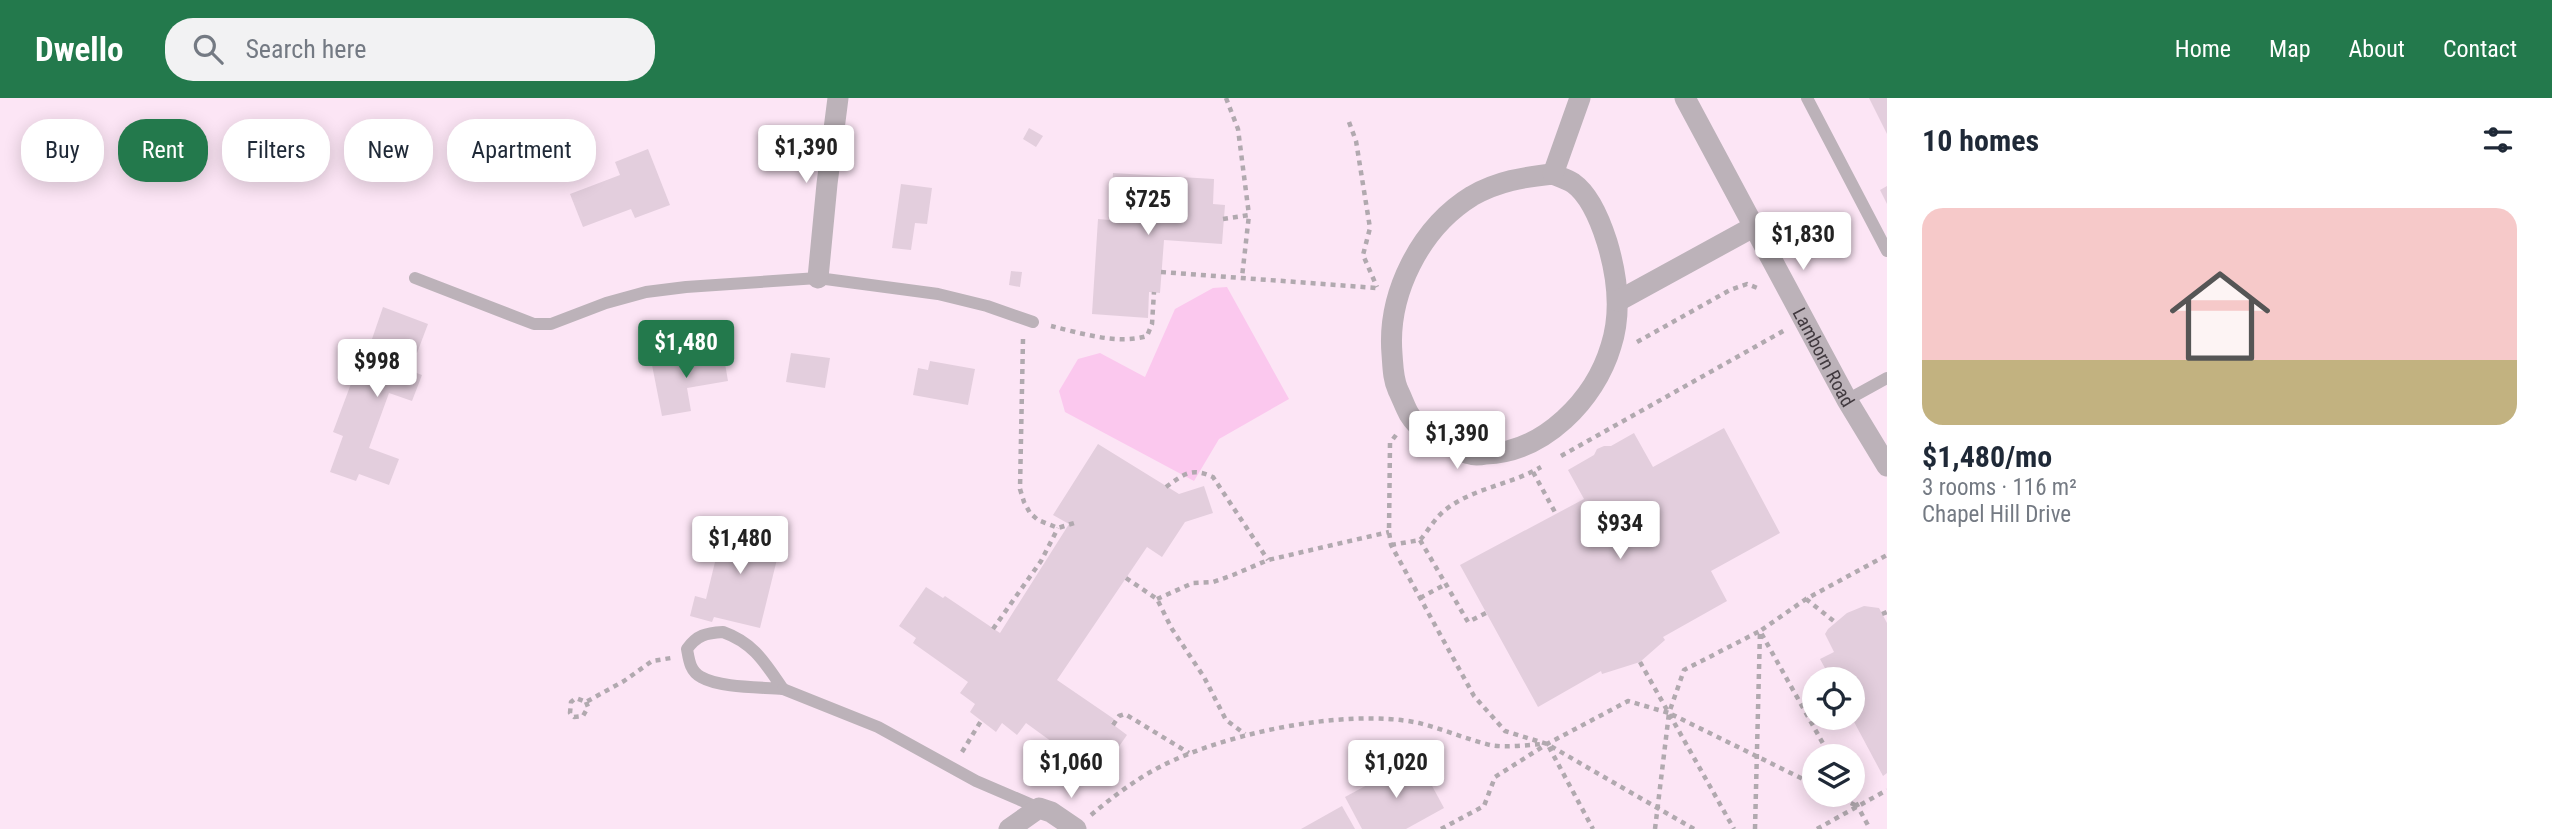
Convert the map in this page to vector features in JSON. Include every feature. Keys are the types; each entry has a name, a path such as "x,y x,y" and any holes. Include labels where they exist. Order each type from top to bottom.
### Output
{"street":[{"path":"818,278 838,98"},
{"path":"1553,174 1580,98"},
{"name":"Lamborn Road","path":"1685,98 1847,400 1887,466"},
{"path":"1553,174 1574,184 1597,215 1616,270 1618,301 1612,346 1597,379 1574,410 1545,435 1520,448 1501,454 1472,455 1436,440 1410,416 1394,381 1390,335 1403,278 1430,236 1448,215 1472,197 1497,184 1518,178 1553,174"},
{"path":"1618,301 1755,226"},
{"path":"1009,829 1039,808 1076,829"}],"lane":[{"path":"1807,98 1887,251"},
{"path":"415,278 534,324 551,324 606,303 646,292 818,278 938,294 1027,319"},
{"path":"1847,400 1887,378"},
{"path":"783,689 756,651 739,637 715,633 695,638 687,649 688,663 699,677 716,682 783,689 878,727 1007,795 1039,808"}],"path":[{"path":"1226,98 1238,129 1249,215 1242,277"},
{"path":"1161,272 1377,288 1363,255 1370,228 1356,141 1349,122"},
{"path":"1223,219 1249,215"},
{"path":"1605,359 1730,290 1747,284 1767,294"},
{"path":"1069,524 1074,523 1058,528 1038,520 1030,513 1020,489 1023,349 1027,319 1088,334 1138,339 1147,336 1152,324 1154,292"},
{"path":"1557,458 1787,329 1780,317"},
{"path":"1410,416 1390,443 1391,545 1474,696 1505,731 1547,744 1694,829"},
{"path":"1520,448 1556,514"},
{"path":"1391,545 1420,540 1444,511 1480,490 1508,482 1545,465"},
{"path":"1166,486 1183,474 1199,471 1213,477 1268,560"},
{"path":"993,629 1041,561 1058,528"},
{"path":"1157,599 1194,583 1213,582 1268,560 1389,532"},
{"path":"1420,540 1468,622 1486,612"},
{"path":"1655,829 1670,713 1684,670 1760,631 1806,599 1887,555"},
{"path":"1126,578 1157,599 1172,629 1204,677 1226,720 1246,734"},
{"path":"1420,598 1446,584"},
{"path":"1806,599 1835,622"},
{"path":"1760,631 1823,744"},
{"path":"1755,829 1760,631"},
{"path":"586,702 624,681 652,661 688,656"},
{"path":"1640,662 1734,829"},
{"path":"576,698 586,702 589,707 583,716 579,718 570,713 571,702 576,698"},
{"path":"1441,829 1484,806 1496,777 1547,744 1628,701 1670,713 1802,779"},
{"path":"1113,724 1119,716 1125,714 1189,754"},
{"path":"1076,829 1116,794 1148,773 1189,754 1246,734 1324,721 1380,719 1419,723 1493,746 1547,744"},
{"path":"954,768 981,720"},
{"path":"1547,744 1593,829"},
{"path":"1865,803 1887,790"},
{"path":"1818,829 1858,807 1870,829"}],"shaded area":[{"path":"0,98 1887,98 1887,829 0,829"},
{"path":"1227,287 1289,399 1219,439 1194,481 1065,412 1059,391 1078,359 1100,353 1145,377 1175,309 1213,288"}],"building":[{"path":"1869,98 1887,98 1887,134"},
{"path":"1029,128 1043,136 1036,147 1023,139"},
{"path":"648,149 670,205 635,218 631,209 583,227 570,194 620,175 615,162"},
{"path":"1113,173 1214,179 1213,204 1225,205 1222,244 1164,240 1160,293 1149,292 1148,318 1092,314 1098,219 1110,220"},
{"path":"901,184 932,188 927,224 915,223 911,250 892,248"},
{"path":"1887,186 1887,204 1880,190"},
{"path":"1011,271 1022,272 1020,287 1009,285"},
{"path":"383,307 428,324 417,353 407,350 401,367 422,375 412,401 389,393 369,448 399,459 389,485 359,474 356,481 330,472 343,436 333,432 352,381 363,385 379,341 372,339"},
{"path":"723,352 728,381 687,388 691,411 662,416 652,365"},
{"path":"791,353 830,358 825,388 786,382"},
{"path":"930,361 975,369 968,405 913,395 918,368 928,370"},
{"path":"1724,428 1780,533 1711,571 1727,601 1663,637 1665,640 1640,662 1602,674 1601,671 1538,707 1460,565 1584,499 1568,470 1594,455 1597,449 1611,446 1634,433 1653,467"},
{"path":"1098,444 1179,494 1204,486 1213,513 1185,522 1162,557 1147,547 1057,680 1114,719 1111,723 1127,735 1101,772 1084,759 1081,763 1026,723 1017,735 1002,723 996,732 970,712 975,704 960,693 968,682 913,643 916,638 899,626 926,587 943,598 945,596 1000,633 1069,524 1053,515"},
{"path":"747,517 761,521 766,533 774,535 773,541 781,543 760,628 714,617 712,622 690,616 695,596 706,599 723,529 735,532 736,526"},
{"path":"1864,606 1879,608 1887,623 1887,773 1883,776 1858,730 1865,730 1865,667 1824,667 1820,659 1834,652 1825,634 1847,613"},
{"path":"1417,758 1444,808 1406,829 1362,829 1345,797"},
{"path":"1342,806 1355,829 1301,829"}]}
